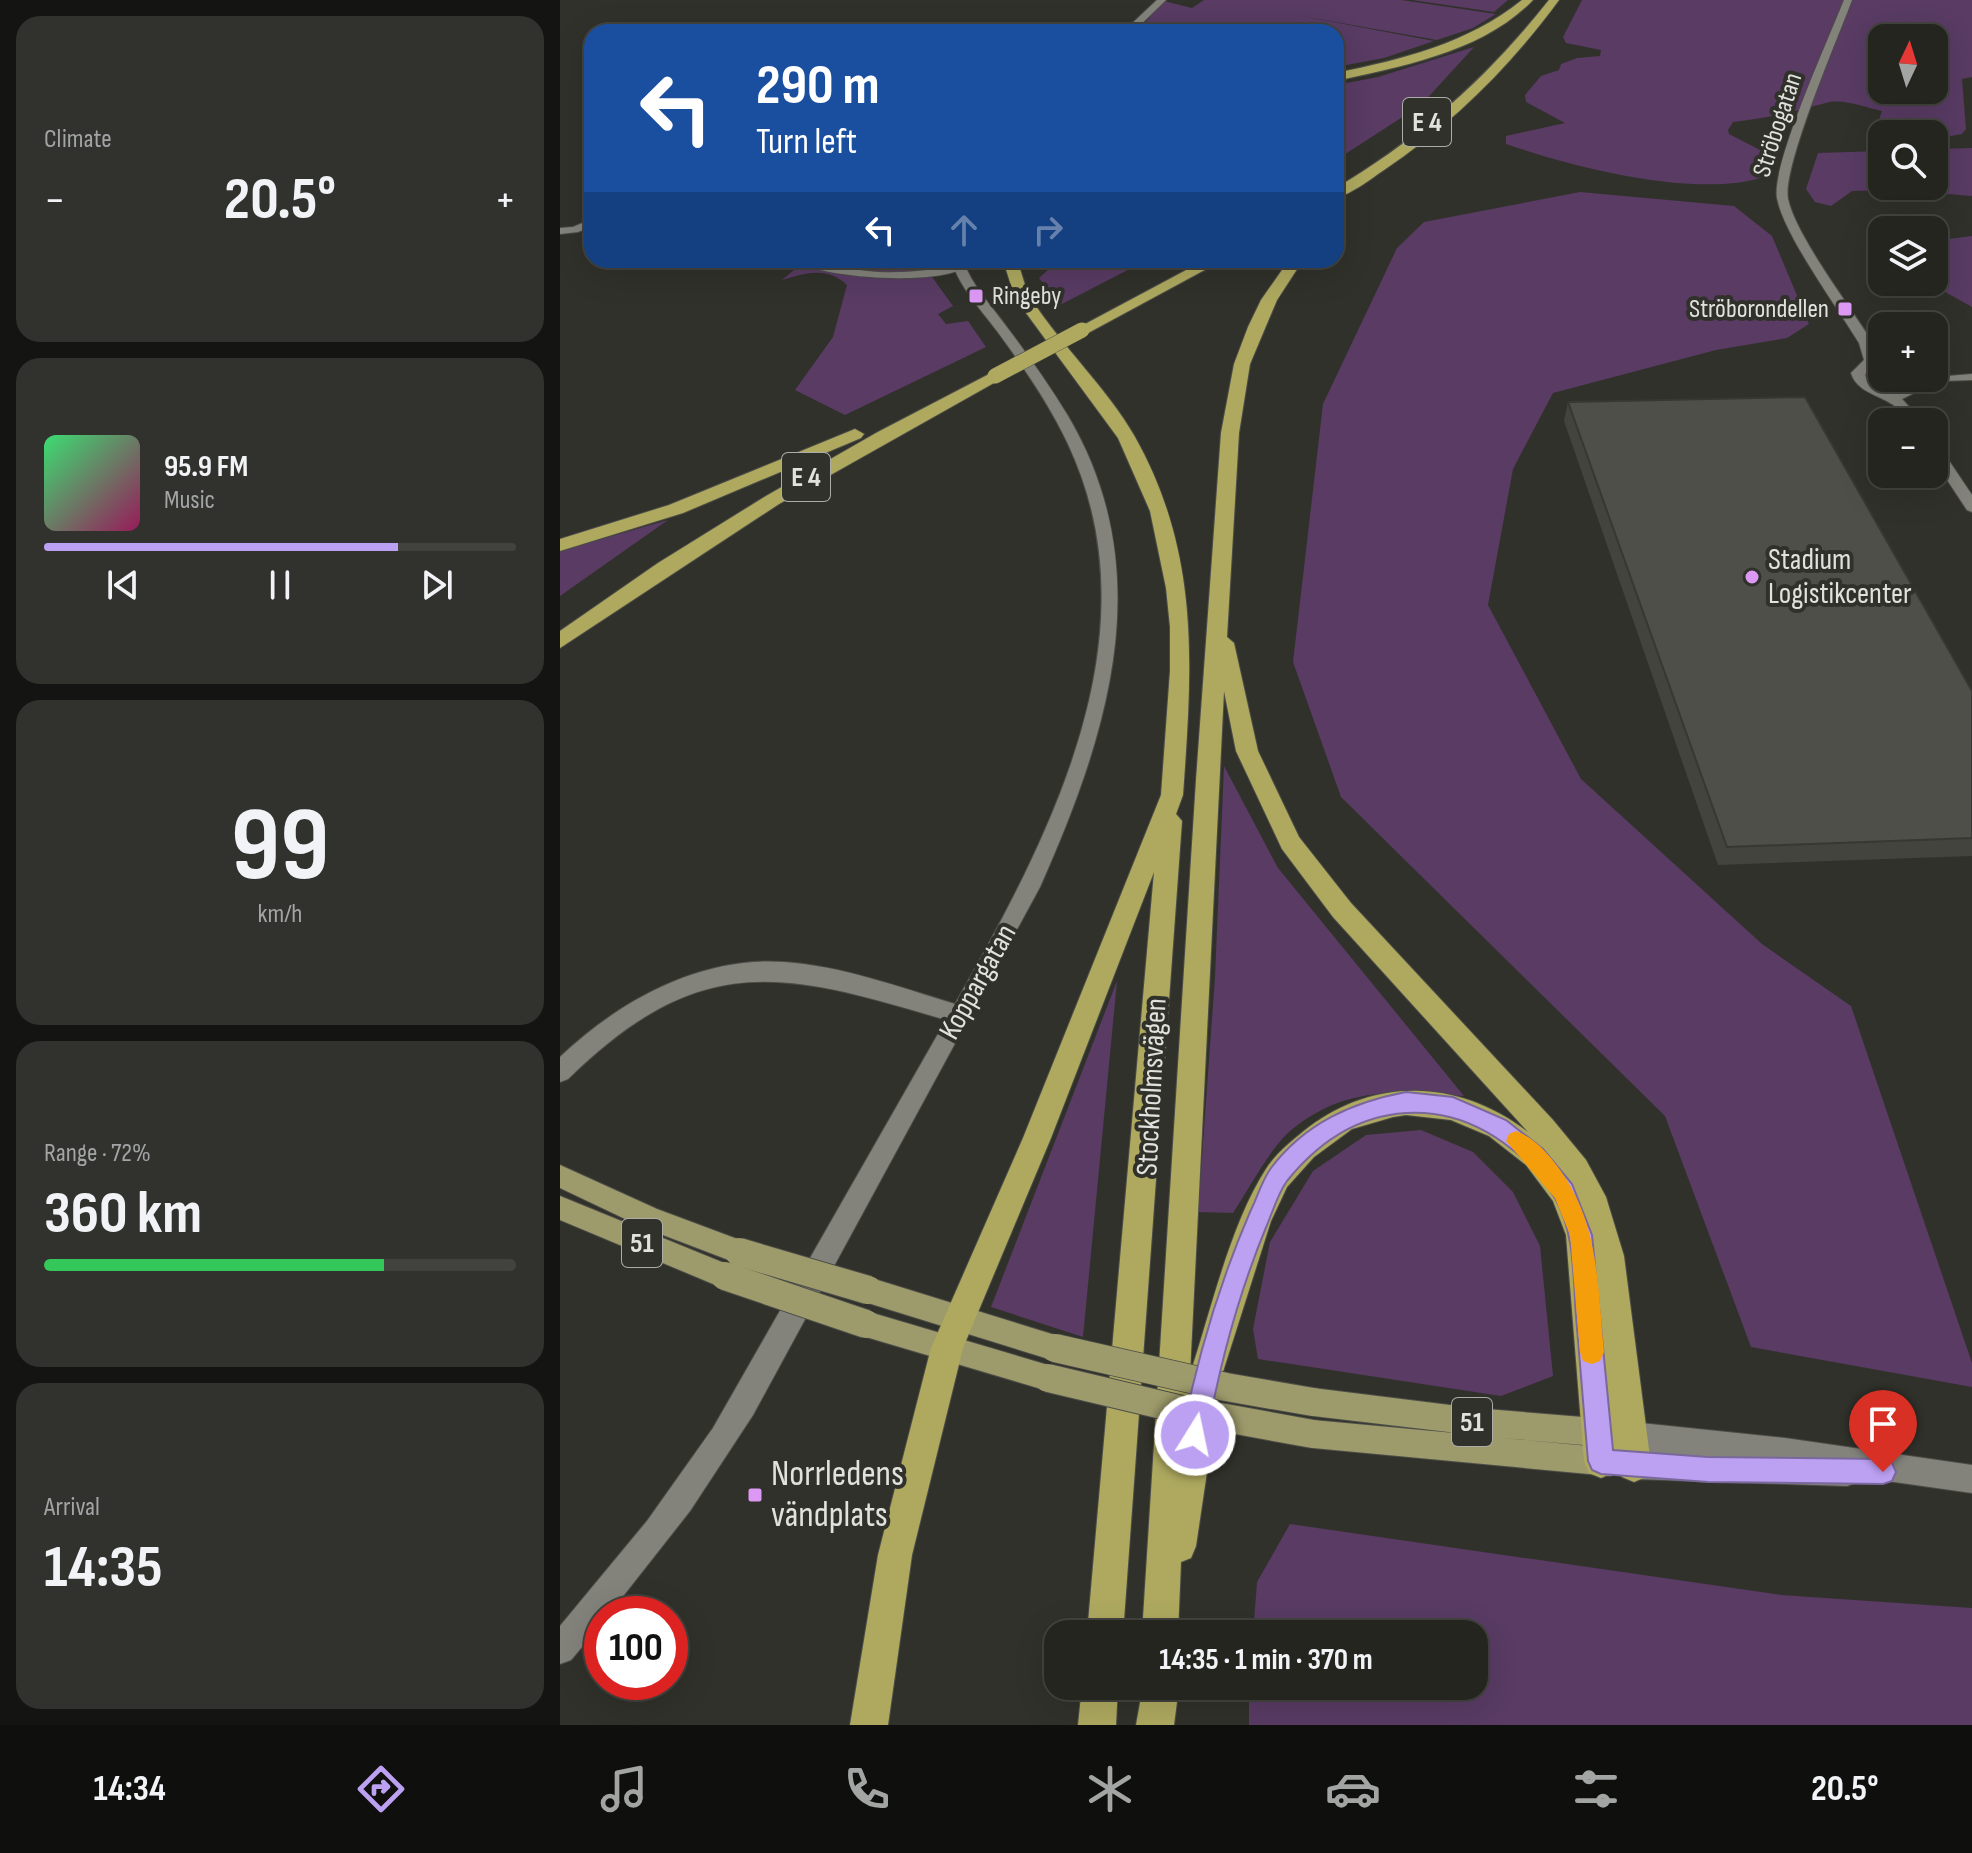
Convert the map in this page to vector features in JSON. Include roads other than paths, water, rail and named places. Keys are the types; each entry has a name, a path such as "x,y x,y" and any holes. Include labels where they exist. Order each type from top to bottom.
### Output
{"highway":[{"path":"1344,75 1428,55 1457,44 1505,19 1528,0"},
{"name":"E 4","path":"1344,178 1393,147 1449,103 1490,65 1540,0"},
{"name":"E 4","path":"1344,189 1405,149 1473,96 1554,0"},
{"path":"1539,20 1565,0"},
{"path":"1345,206 1405,149"},
{"name":"Stockholmsvägen","path":"1013,268 1023,298 1126,437 1159,511 1176,588 1180,627 1181,671 1172,795 1106,1620"},
{"name":"E 4","path":"1078,326 1180,268"},
{"name":"E 4","path":"560,623 727,509 872,427 1199,268"},
{"name":"Stockholmsvägen","path":"1161,1620 1230,433 1242,364 1269,300 1291,268"},
{"name":"E 4","path":"560,641 625,593 739,518 991,371"},
{"path":"560,545 676,509 872,427"},
{"path":"1218,608 1247,751 1272,810 1290,842 1342,910 1543,1129 1576,1170 1596,1207 1609,1256 1632,1450"},
{"path":"869,1725 895,1555 947,1348 1037,1138 1172,795"},
{"path":"1170,1620 1198,1410 1241,1260 1277,1177 1304,1148 1344,1118 1406,1102 1453,1107 1499,1127 1536,1156 1564,1192 1581,1235 1600,1447"},
{"path":"1097,1725 1099,1700"},
{"path":"1155,1725 1158,1700"}],"main road":[{"name":"51","path":"560,1176 651,1219 739,1252 1055,1348 1226,1387 1313,1402 1474,1422 1600,1447"},
{"name":"51","path":"560,1208 725,1276 866,1324 1048,1378 1187,1411 1313,1434 1632,1450"}],"street":[{"path":"1136,24 1162,0"},
{"name":"Ströbogatan","path":"1848,0 1785,166 1780,191 1791,223 1868,350"},
{"path":"560,231 584,226"},
{"path":"832,268 872,277 913,275 942,268"},
{"name":"Koppargatan","path":"560,1649 646,1547 721,1442 1033,882 1074,783 1088,740 1105,668 1109,597 1103,523 1083,456 1057,406 976,296 960,268"},
{"path":"1868,368 1858,373 1860,380 1868,385"},
{"path":"1948,377 1972,377"},
{"path":"1883,393 1910,392"},
{"path":"1883,393 1902,408"},
{"path":"1908,394 1912,408"},
{"path":"1948,470 1972,507"},
{"path":"560,1072 598,1037 637,1009 686,988 744,973 779,971 817,976 960,1015"},
{"path":"1632,1450 1788,1472 1915,1472 1972,1479"}],"place":[{"name":"Ringeby","path":"976,296"},
{"name":"Ströborondellen","path":"1845,309"},
{"name":"Stadium Logistikcenter","path":"1752,577"},
{"name":"Norrledens vändplats","path":"755,1495"}]}
